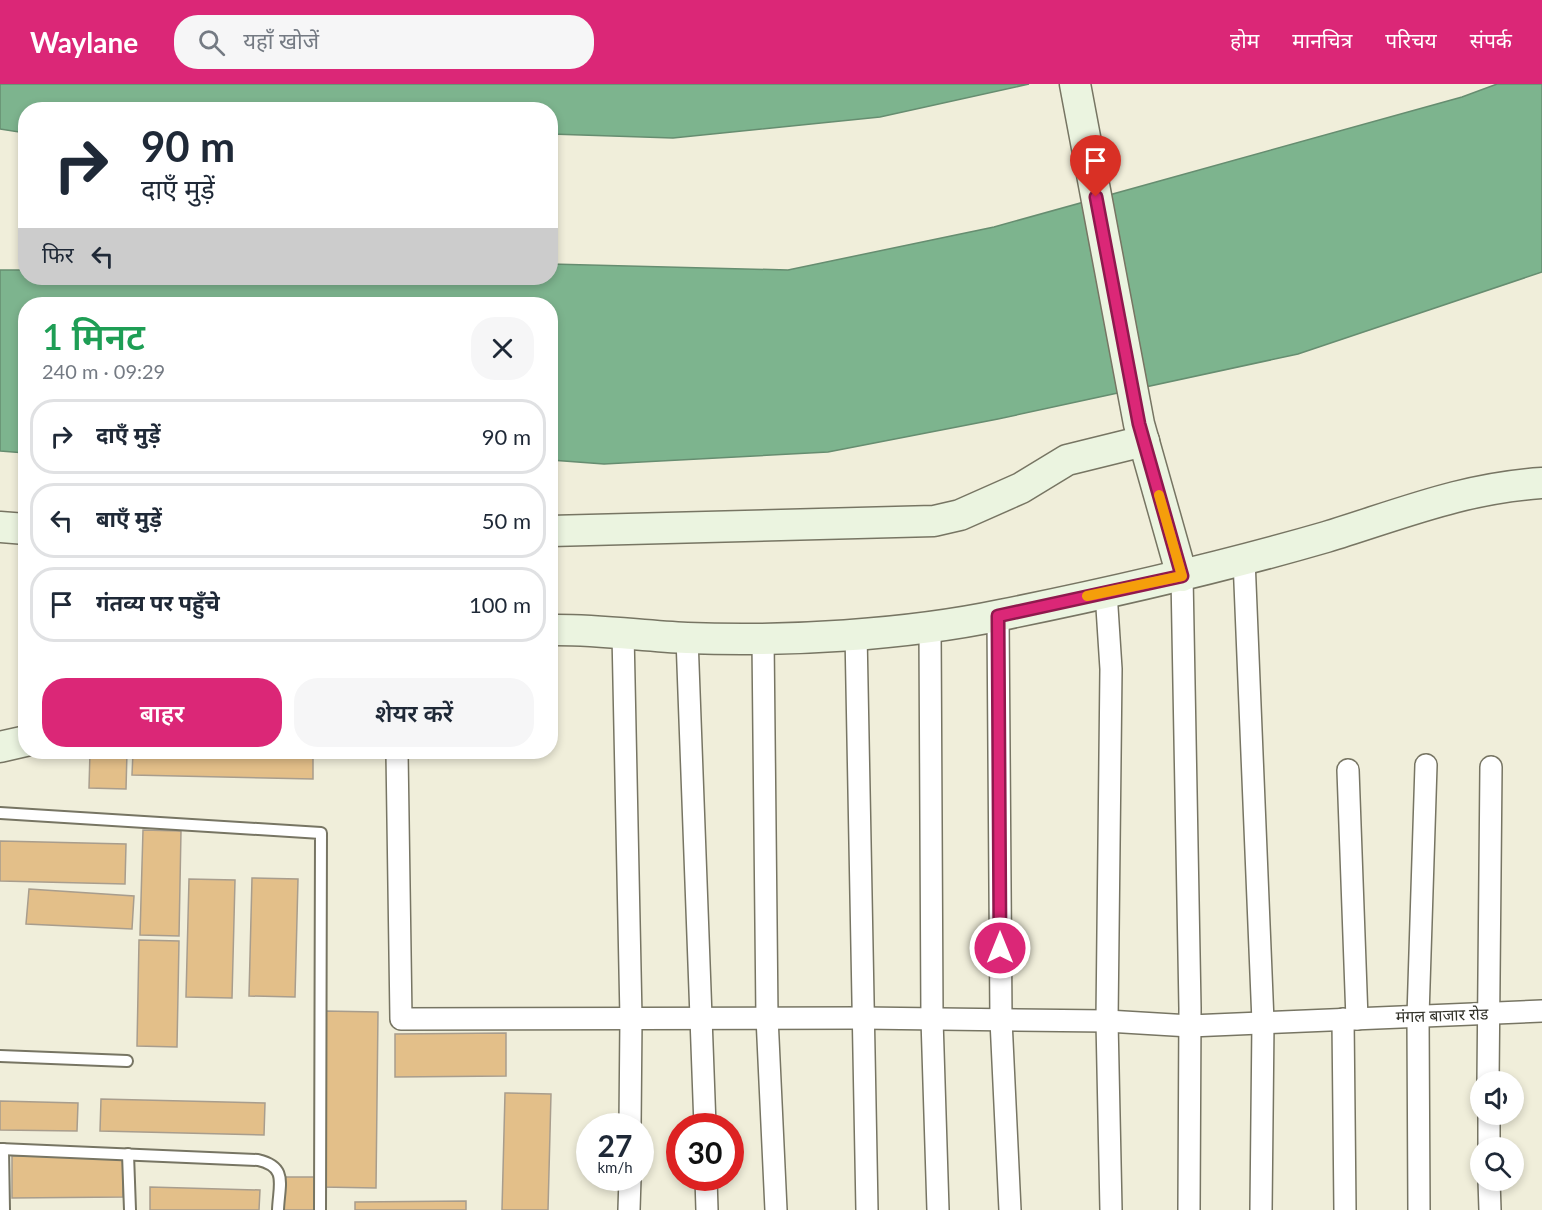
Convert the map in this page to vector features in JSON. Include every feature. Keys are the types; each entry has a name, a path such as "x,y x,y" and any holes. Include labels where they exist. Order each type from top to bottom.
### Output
{"street":[{"path":"1075,84 1142,433 1182,576 1190,1026 1189,1210"},
{"path":"558,531 934,521 960,515 1022,488 1067,460 1142,433"},
{"path":"558,630 687,638 763,639 930,626 998,616 1182,576 1327,536 1433,501 1510,485 1542,483"},
{"path":"0,527 18,528"},
{"path":"1244,559 1263,1022 1261,1210"},
{"path":"1106,592 1111,669 1107,1021 1110,1210"},
{"path":"998,616 1001,1020 1010,1210"},
{"path":"930,626 932,1019 938,1210"},
{"path":"623,633 631,1018 630,1113"},
{"path":"856,633 867,1210"},
{"path":"687,638 705,1113"},
{"path":"763,639 767,1017 776,1210"},
{"path":"0,747 18,743"},
{"name":"मंगल बाजार रोड","path":"397,759 401,1019 767,1017 1107,1021 1190,1026 1542,1011"},
{"path":"1419,1210 1418,1016 1426,765"},
{"path":"1488,1071 1491,767"},
{"path":"1346,1210 1350,1019 1348,770"},
{"path":"629,1210 630,1191"},
{"path":"706,1191 707,1210"},
{"path":"1490,1191 1490,1210"}],"lane":[{"path":"0,813 321,833 320,1210"},
{"path":"0,1056 127,1061"},
{"path":"4,1210 2,1149 228,1158 272,1163 278,1171 278,1210"},
{"path":"128,1154 130,1210"}],"shaded area":[{"path":"0,84 1029,84 880,117 673,138 558,134 558,102 18,102 18,132 0,129"},
{"path":"1497,84 1542,84 1542,272 1298,354 998,419 828,452 604,464 558,461 558,297 18,297 18,452 0,451 0,270 18,270 18,285 558,285 558,264 788,270 994,227 1462,97"}],"building":[{"path":"90,759 127,759 126,789 89,788"},
{"path":"133,759 313,759 313,779 132,775"},
{"path":"143,830 181,831 179,936 140,935"},
{"path":"0,841 126,844 125,884 0,881"},
{"path":"252,878 298,879 295,997 249,996"},
{"path":"189,879 235,880 232,998 186,997"},
{"path":"29,889 134,896 132,929 26,924"},
{"path":"139,940 179,941 177,1047 137,1046"},
{"path":"324,1011 378,1012 376,1188 322,1187"},
{"path":"506,1033 506,1076 395,1077 395,1034"},
{"path":"505,1093 551,1094 548,1210 502,1210"},
{"path":"101,1099 265,1103 264,1135 100,1131"},
{"path":"0,1101 78,1103 77,1131 0,1130"},
{"path":"123,1155 123,1197 12,1198 12,1156"},
{"path":"284,1177 317,1177 316,1210 284,1210"},
{"path":"150,1187 260,1190 259,1210 150,1210"},
{"path":"466,1201 466,1210 355,1210 355,1202"}],"slow traffic":[{"path":"1087,596 1182,576 1159,495"}],"route":[{"path":"1000,948 998,616 1182,576 1139,424 1096,197"}]}
